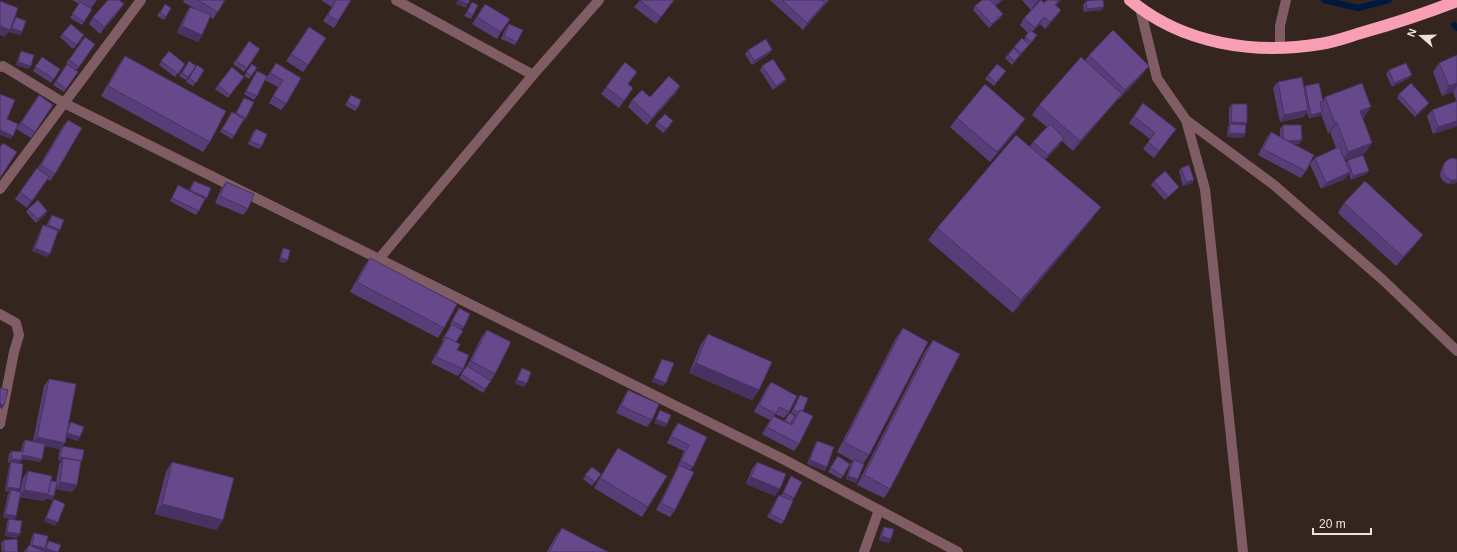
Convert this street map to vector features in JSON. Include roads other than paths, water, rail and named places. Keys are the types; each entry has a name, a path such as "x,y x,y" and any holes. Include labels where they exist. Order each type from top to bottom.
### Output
{"highway":[{"path":"1130,0 1160,20 1206,40 1254,48 1280,48 1321,44 1412,18 1457,2"}],"street":[{"path":"0,189 141,0"},
{"path":"396,0 533,75"},
{"path":"380,259 533,75 600,0"},
{"path":"1280,48 1280,26 1286,0"},
{"path":"1140,8 1157,78 1186,120 1274,185 1382,280 1457,351"},
{"path":"1,66 64,103 783,459 958,552"},
{"path":"1186,120 1205,189 1243,552"},
{"path":"0,314 16,323 19,335 14,352 0,424"},
{"path":"864,552 879,510"}],"waterway":[{"path":"1324,0 1358,8 1389,0"},
{"path":"1454,25 1457,28"}]}
